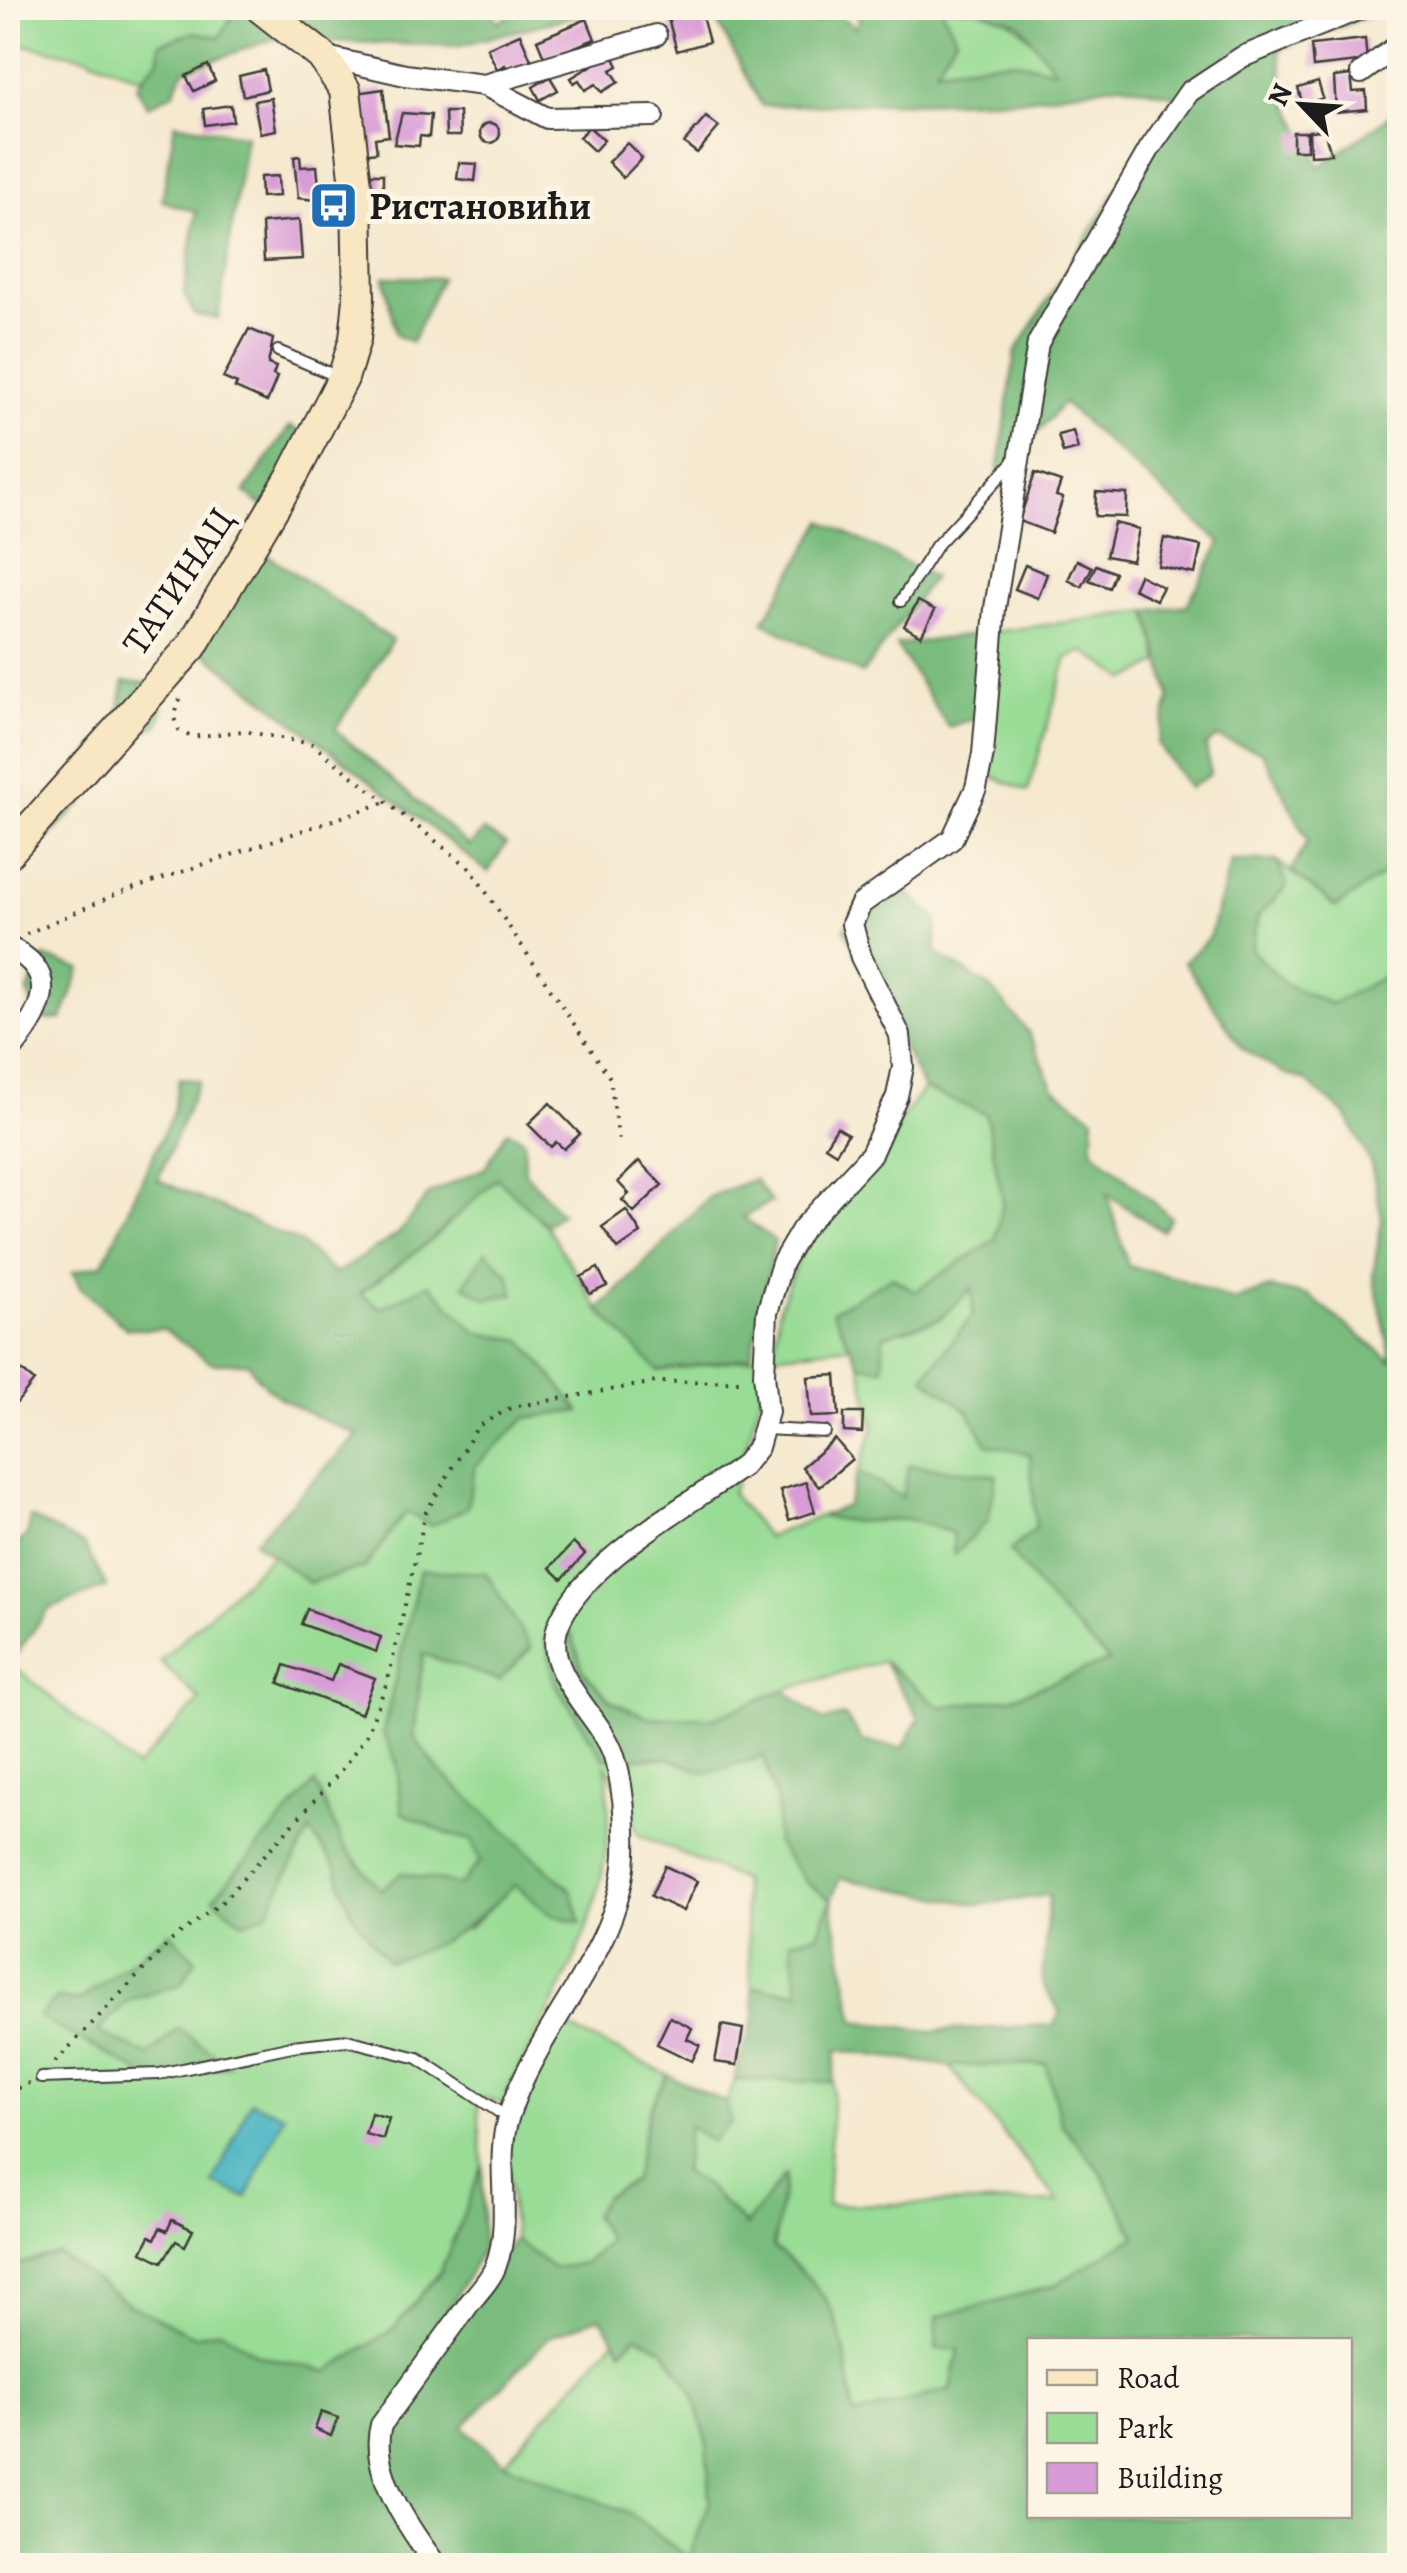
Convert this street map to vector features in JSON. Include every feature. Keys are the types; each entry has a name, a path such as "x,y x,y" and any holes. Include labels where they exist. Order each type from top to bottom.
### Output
{"street":[{"name":"ТАТИНАЦ","path":"8,853 192,646 243,565 343,378 355,339 359,299 357,194 345,90 322,56 261,8"},
{"path":"438,2566 389,2483 376,2442 381,2425 496,2268 504,2231 508,2118 550,2023 595,1954 613,1911 625,1858 625,1807 614,1753 560,1664 554,1638 560,1620 584,1586 615,1557 743,1466 758,1447 768,1412 764,1374 767,1313 782,1263 802,1228 871,1154 897,1096 902,1067 900,1036 860,957 852,924 861,904 952,839 976,788 983,754 995,608 1038,344 1150,148 1189,92 1242,57 1362,8"},
{"name":"ТАТИНАЦ","path":"484,85 656,35"},
{"path":"1361,73 1400,44"},
{"name":"ТАТИНАЦ","path":"322,56 405,75 484,85 548,118 653,116"},
{"path":"8,947 35,963 43,981 37,1010 8,1054"}],"lane":[{"path":"278,350 343,378"},
{"path":"902,601 936,546 1019,456"},
{"path":"764,1429 825,1432"},
{"path":"40,2078 159,2074 292,2046 347,2040 418,2058 508,2118"}],"path":[{"path":"183,690 174,718 179,730 191,737 244,731 312,744 470,868 610,1078 619,1141"},
{"path":"26,934 117,894 384,803"},
{"path":"8,2093 40,2078 172,1940 222,1902 339,1773 366,1736 388,1680 426,1512 478,1426 512,1408 656,1382 741,1382 764,1374"}],"green space":[{"path":"8,8 228,8 233,14 220,37 195,32 141,78 87,57 8,42"},
{"path":"228,8 491,8 498,22 520,8 605,8 457,46 274,39 184,70 173,93 148,106 136,86 159,58 160,43 195,32 220,37 233,15"},
{"path":"710,8 807,8 816,23 837,14 856,28 861,8 941,8 956,37 936,69 1012,60 1055,70 1019,23 972,8 1389,8 1279,49 1286,99 1320,167 1399,109 1399,863 1336,907 1291,871 1308,841 1262,752 1217,738 1206,745 1210,774 1189,788 1158,744 1170,697 1148,611 1187,605 1221,543 1063,403 997,480 1015,353 1175,95 1121,84 1025,99 762,106"},
{"path":"941,8 982,11 1010,21 1032,40 1057,71 1012,60 935,69 956,37"},
{"path":"175,123 246,136 218,318 195,315 184,294 196,212 162,201"},
{"path":"384,277 441,278 412,342 396,335"},
{"path":"290,426 306,436 267,510 245,492"},
{"path":"823,521 933,577 862,674 763,622"},
{"path":"246,540 392,640 335,730 469,846 484,831 506,844 488,872 203,652"},
{"path":"1148,611 1160,662 1127,680 1084,651 1067,658 1028,791 986,774 977,718 980,634"},
{"path":"980,634 977,718 948,727 896,645"},
{"path":"124,681 148,683 163,707 158,726 135,735 124,745 116,768 35,851 8,888 8,855 119,717"},
{"path":"1231,861 1277,861 1287,886 1258,916 1251,950 1285,984 1331,1004 1380,979 1399,956 1399,2565 285,2566 226,2561 224,2566 8,2566 8,2267 58,2254 130,2305 194,2336 221,2330 258,2355 328,2372 394,2328 441,2271 483,2165 482,2249 446,2315 514,2240 553,2268 585,2264 608,2240 593,2215 605,2196 634,2180 649,2110 668,2075 726,2103 731,2122 711,2142 689,2125 683,2172 706,2186 745,2226 786,2173 773,2248 814,2284 836,2320 854,2416 951,2389 959,2349 936,2349 937,2317 1053,2286 1136,2236 1099,2169 1061,2123 1046,2064 949,2066 837,2050 833,2082 734,2080 755,2017 752,1987 799,1992 790,1941 818,1934 831,1900 806,1882 776,1843 778,1807 764,1756 705,1773 669,1758 604,1758 555,1684 545,1636 572,1635 583,1671 612,1702 650,1718 716,1717 784,1690 823,1721 845,1716 862,1741 903,1748 919,1718 883,1661 940,1707 1010,1698 1109,1661 1057,1610 1010,1551 1036,1528 1030,1454 987,1444 968,1411 924,1377 973,1315 972,1288 940,1319 883,1336 883,1368 860,1365 832,1311 892,1277 915,1291 995,1240 1003,1202 986,1114 924,1089 844,929 864,895 905,890 937,920 936,953 991,988 1028,1032 1054,1088 1094,1117 1092,1149 1171,1217 1162,1231 1107,1194 1128,1266 1177,1278 1233,1301 1270,1288 1309,1296 1392,1361 1373,1275 1382,1219 1371,1164 1347,1116 1305,1080 1282,1073 1242,1048 1184,962 1209,938","holes":["840,1878 979,1905 1049,1895 1042,1983 1060,2013 1053,2025 932,2031 855,2021 831,1900","600,2317 622,2350 637,2335 665,2351 694,2394 707,2444 710,2501 689,2559 631,2514 504,2463 463,2427 549,2337"]},
{"path":"1277,861 1336,907 1399,863 1399,956 1380,979 1331,1004 1285,984 1251,950 1258,916 1287,886"},
{"path":"44,957 81,969 62,1019 36,1020 28,991"},
{"path":"179,1078 199,1081 158,1180 299,1242 335,1274 398,1234 429,1194 485,1168 507,1131 524,1139 525,1172 561,1214 546,1225 497,1178 430,1241 360,1293 381,1308 429,1284 477,1333 522,1340 580,1411 526,1418 475,1466 467,1508 431,1526 406,1512 365,1567 309,1583 254,1541 358,1435 280,1398 256,1376 249,1363 212,1363 163,1329 127,1329 80,1287 73,1272 103,1264 173,1112"},
{"path":"924,1089 986,1113 1003,1202 996,1240 915,1291 833,1312 850,1346 773,1355 780,1304 803,1248"},
{"path":"497,1178 546,1225 599,1310 659,1371 773,1355 732,1494 767,1537 820,1516 855,1522 909,1519 953,1533 954,1554 988,1520 902,1497 858,1472 874,1428 860,1365 883,1367 882,1336 940,1319 972,1287 973,1315 924,1377 968,1411 987,1444 1030,1453 1036,1529 1010,1551 1057,1610 1110,1661 1010,1698 940,1707 883,1661 784,1690 716,1717 650,1718 612,1702 583,1671 572,1635 555,1684 604,1758 669,1758 705,1773 764,1756 778,1807 776,1843 806,1882 831,1900 799,1992 752,1987 742,1880 639,1835 605,1763 608,1810 597,1896 567,1976 505,2096 563,2025 668,2075 649,2110 634,2180 605,2196 608,2240 584,2264 553,2268 514,2240 502,2103 477,2097 483,2165 441,2271 394,2328 328,2372 258,2355 221,2330 194,2336 130,2305 58,2254 8,2267 9,1662 136,1768 200,1700 160,1661 272,1555 309,1583 365,1567 406,1511 475,1466 526,1418 580,1411 522,1340 477,1333 429,1285 381,1308 360,1294 430,1241","holes":["420,1571 499,1680 423,1653 414,1737 439,1771 497,1826 552,1915 515,1884 468,1929 351,1912 336,1867 310,1831 214,1899 314,1784 343,1845 381,1890 401,1873 461,1885 481,1862 473,1840 450,1835 402,1813 397,1763 383,1733","181,1984 127,2001 97,2031 149,2056 39,2017 57,1998 78,2001"]},
{"path":"754,1179 771,1202 743,1217 775,1241 751,1357 658,1371 599,1310 709,1197"},
{"path":"486,1251 509,1275 514,1294 487,1299 464,1285"},
{"path":"909,1465 997,1475 988,1520 954,1555 953,1533 909,1519 855,1522 820,1516 847,1506 858,1472 902,1497"},
{"path":"30,1517 84,1545 107,1587 49,1609 8,1665 8,1554 28,1534"},
{"path":"420,1570 486,1573 531,1648 499,1680 423,1654 414,1737 439,1771 571,1890 581,1923 552,1915 515,1885 457,1932 388,1962 351,1912 336,1867 310,1831 267,1913 243,1922 213,1898 315,1783 343,1845 381,1890 401,1873 460,1885 480,1862 472,1840 450,1835 402,1813 397,1763 383,1733"},
{"path":"170,1932 196,1960 181,1984 127,2001 98,2031 149,2056 178,2028 229,2065 153,2080 39,2017 57,1998 79,2001"},
{"path":"1047,2064 1061,2124 1099,2169 1136,2236 1053,2286 937,2317 959,2349 951,2389 854,2416 836,2320 814,2284 773,2248 785,2176 746,2226 706,2186 683,2172 689,2124 711,2141 731,2122 726,2103 734,2080 833,2082 827,2205 1059,2202 949,2066"},
{"path":"637,2335 665,2351 694,2394 707,2444 710,2501 689,2559 631,2514 504,2463 615,2339 622,2349"}],"water":[{"path":"251,2101 284,2115 247,2198 213,2184"}],"building":[{"path":"700,9 709,42 677,51 668,18"},
{"path":"587,19 595,39 545,59 537,40"},
{"path":"520,34 532,62 509,73 505,65 497,69 487,48"},
{"path":"1365,39 1367,61 1313,67 1311,45"},
{"path":"606,57 614,58 618,66 611,70 619,82 602,92 596,84 585,90 579,80 574,83 571,78"},
{"path":"208,65 215,81 194,91 186,76"},
{"path":"264,70 268,90 243,96 239,76"},
{"path":"1351,75 1353,92 1366,91 1367,109 1336,112 1334,77"},
{"path":"550,77 558,90 540,100 533,87"},
{"path":"1318,82 1323,98 1303,105 1298,88"},
{"path":"383,89 389,136 375,138 377,152 364,154 356,93"},
{"path":"271,98 276,130 260,133 254,101"},
{"path":"231,105 233,121 205,125 203,109"},
{"path":"445,112 459,112 460,136 446,136"},
{"path":"402,113 431,115 429,137 420,136 419,146 394,144"},
{"path":"706,117 719,127 697,153 684,143"},
{"path":"490,123 500,133 490,143 480,133"},
{"path":"589,127 604,140 594,151 579,137"},
{"path":"1324,130 1331,154 1310,155 1309,131"},
{"path":"1293,132 1307,132 1307,150 1293,150"},
{"path":"627,143 642,158 623,178 608,162"},
{"path":"300,156 301,167 317,166 320,197 316,200 298,198 294,157"},
{"path":"459,163 477,164 475,181 457,179"},
{"path":"365,174 383,174 383,201 366,202"},
{"path":"278,176 279,196 261,197 260,177"},
{"path":"299,220 302,259 264,261 262,223"},
{"path":"249,329 273,339 268,364 276,367 273,375 277,377 267,402 235,388 237,384 223,378"},
{"path":"1073,431 1078,449 1063,453 1058,435"},
{"path":"1035,473 1061,482 1056,496 1063,498 1051,533 1019,521"},
{"path":"1096,492 1127,494 1126,517 1095,516"},
{"path":"1114,523 1139,529 1132,561 1106,556"},
{"path":"1164,538 1201,546 1195,574 1158,566"},
{"path":"1077,560 1092,567 1082,587 1068,580"},
{"path":"1025,565 1047,574 1038,598 1015,589"},
{"path":"1096,565 1115,573 1109,588 1089,580"},
{"path":"1139,575 1163,587 1156,600 1133,589"},
{"path":"918,601 935,610 921,636 904,626"},
{"path":"550,1103 580,1134 564,1149 556,1142 551,1147 528,1124"},
{"path":"837,1127 848,1134 836,1153 825,1146"},
{"path":"639,1161 662,1185 634,1212 622,1200 629,1194 618,1182"},
{"path":"626,1210 641,1233 618,1249 602,1227"},
{"path":"598,1268 607,1286 590,1294 581,1277"},
{"path":"9,1360 34,1381 8,1414 8,1363"},
{"path":"836,1375 839,1416 811,1417 808,1377"},
{"path":"844,1413 863,1413 862,1433 844,1432"},
{"path":"835,1439 852,1459 819,1487 802,1467"},
{"path":"806,1482 815,1512 789,1520 780,1490"},
{"path":"573,1543 585,1554 562,1579 550,1568"},
{"path":"307,1609 381,1637 376,1652 301,1624"},
{"path":"338,1664 375,1678 361,1714 279,1683 285,1665 331,1681"},
{"path":"665,1866 697,1881 683,1911 651,1896"},
{"path":"670,2017 692,2028 687,2039 700,2045 692,2061 657,2044"},
{"path":"722,2025 743,2029 737,2065 715,2062"},
{"path":"371,2113 389,2118 383,2139 365,2134"},
{"path":"172,2220 193,2230 185,2246 176,2241 162,2262 142,2252 150,2236 155,2239 160,2228 167,2231"},
{"path":"321,2412 338,2418 331,2436 315,2429"}],"place":[{"name":"Ристановићи","path":"334,206"}]}
